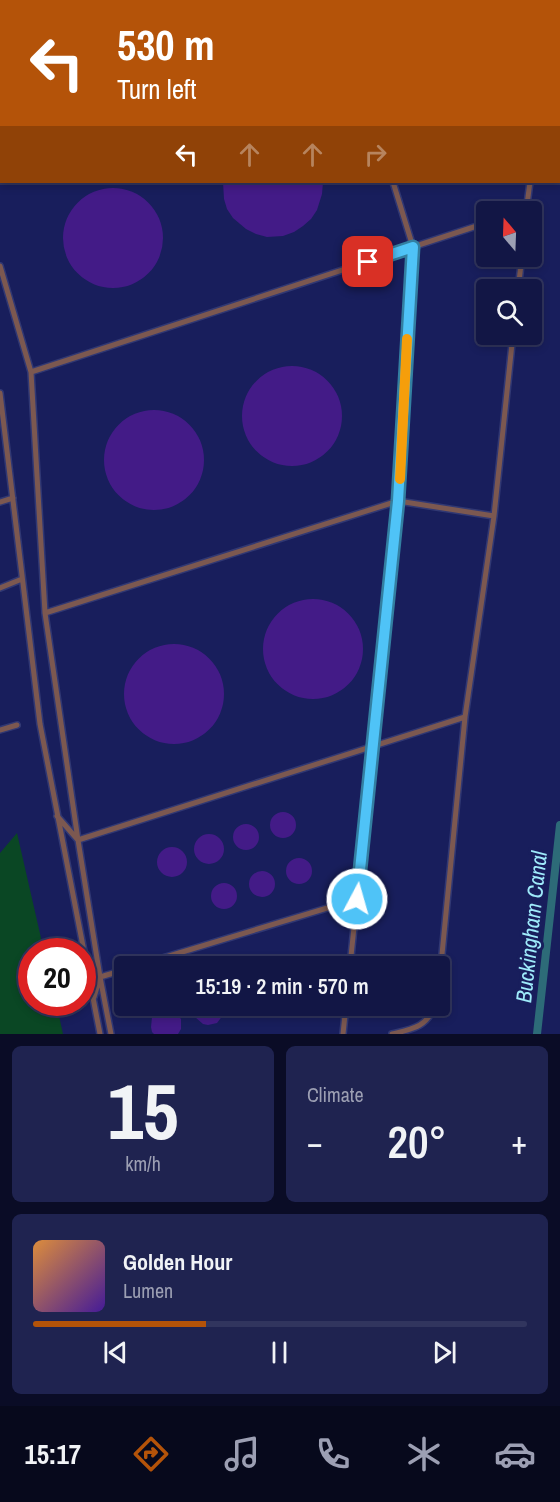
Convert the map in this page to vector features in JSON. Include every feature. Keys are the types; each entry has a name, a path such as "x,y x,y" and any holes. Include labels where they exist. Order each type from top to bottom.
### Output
{"lane":[{"path":"351,956 398,501 413,247 393,183"},
{"path":"527,201 530,183"},
{"path":"31,372 476,227"},
{"path":"0,266 31,372 45,613 78,840 111,1034"},
{"path":"442,956 465,717 494,516 512,345"},
{"path":"0,393 40,724 82,938"},
{"path":"0,502 13,498"},
{"path":"45,613 398,501 494,516"},
{"path":"0,588 22,579"},
{"path":"78,840 465,717"},
{"path":"0,730 17,725"},
{"path":"57,816 78,840"},
{"path":"169,956 357,899"},
{"path":"96,975 100,977 114,973"},
{"path":"96,989 100,977"},
{"path":"96,1013 100,1034"},
{"path":"343,1034 345,1016"},
{"path":"392,1034 413,1030 427,1021 430,1016"}],"green space":[{"path":"17,833 41,938 18,938 18,1016 59,1016 63,1034 0,1034 0,853"}],"building":[{"path":"223,183 323,183 317,210 311,219 294,232 283,236 267,237 246,229 233,218 224,199"},
{"path":"113,188 141,196 155,210 163,238 155,266 141,280 113,288 85,280 71,266 63,238 71,210 85,196"},
{"path":"292,366 320,374 334,388 342,416 334,444 320,458 292,466 264,458 250,444 242,416 250,388 264,374"},
{"path":"154,410 182,418 196,432 204,460 196,488 182,502 154,510 126,502 112,488 104,460 112,432 126,418"},
{"path":"313,599 341,607 355,621 363,649 355,677 341,691 313,699 285,691 271,677 263,649 271,621 285,607"},
{"path":"174,644 202,652 216,666 224,694 216,722 202,736 174,744 146,736 132,722 124,694 132,666 146,652"},
{"path":"283,812 292,816 296,825 292,834 283,838 274,834 270,825 274,816"},
{"path":"246,824 255,828 259,837 255,846 246,850 237,846 233,837 237,828"},
{"path":"209,834 219,839 224,849 219,859 209,864 199,859 194,849 199,839"},
{"path":"172,847 178,848 186,856 186,868 178,876 172,877 166,876 158,868 157,862 158,856 166,848"},
{"path":"299,858 308,862 312,871 308,880 299,884 290,880 286,871 290,862"},
{"path":"262,871 271,875 275,884 271,893 262,897 253,893 249,884 253,875"},
{"path":"224,883 233,887 237,896 233,905 224,909 215,905 211,896 215,887"},
{"path":"178,1016 181,1019 181,1029 178,1034 154,1034 151,1027 152,1017"},
{"path":"222,1016 217,1023 208,1025 195,1017"}],"waterway":[{"name":"Buckingham Canal","path":"537,1034 560,825"}],"slow traffic":[{"path":"400,479 407,339"}],"route":[{"path":"357,899 398,501 413,247 368,262"}]}
